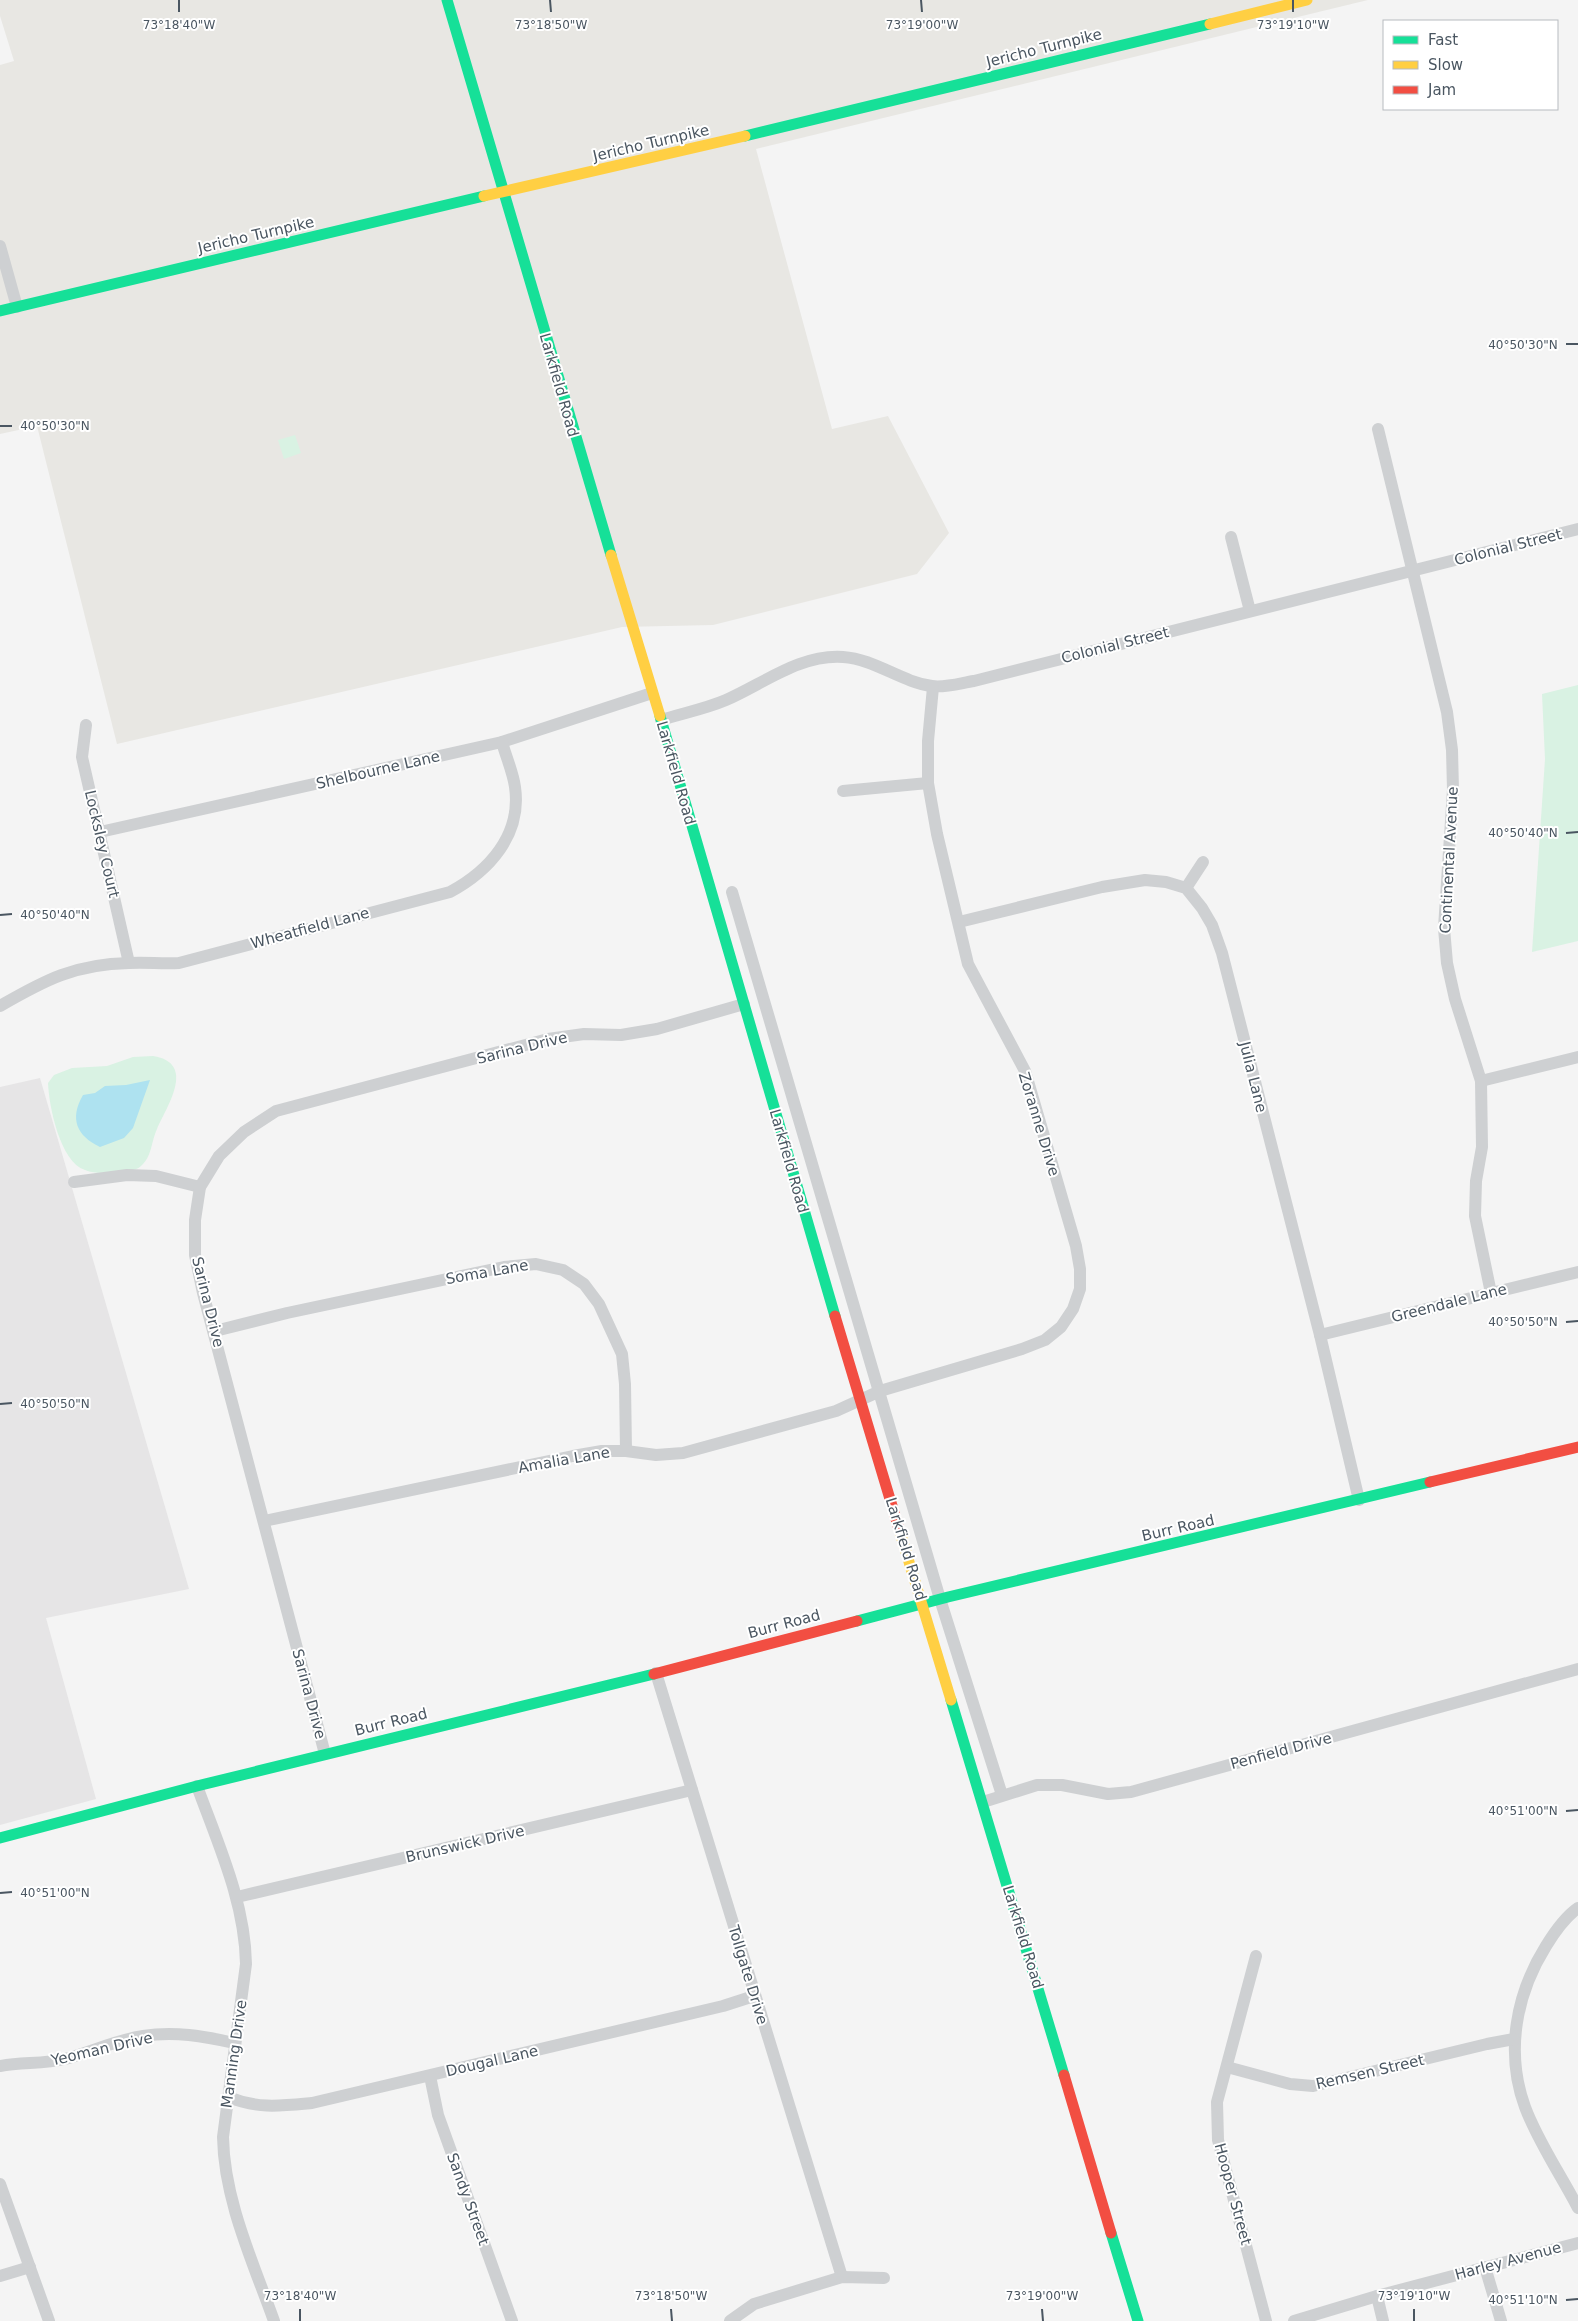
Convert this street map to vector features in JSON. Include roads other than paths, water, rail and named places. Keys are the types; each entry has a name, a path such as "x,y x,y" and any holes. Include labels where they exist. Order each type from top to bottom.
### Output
{"main road":[{"name":"Larkfield Road","path":"447,0 584,469 661,720 861,1400 1138,2321"},
{"name":"Jericho Turnpike","path":"0,311 680,152 1307,0"},
{"name":"Burr Road","path":"0,1838 325,1754 656,1673 940,1599 1578,1448"}],"street":[{"path":"0,246 17,307"},
{"name":"Continental Avenue","path":"1378,429 1447,712 1452,750 1453,790 1444,928 1455,999 1481,1081 1482,1147 1476,1181 1475,1216 1491,1293"},
{"name":"Colonial Street","path":"661,720 712,706 790,669 820,658 843,657 866,661 907,679 933,687 976,681 1578,529"},
{"path":"1231,537 1250,611"},
{"name":"Zoranne Drive","path":"861,1400 880,1391 1022,1349 1045,1340 1061,1327 1073,1308 1080,1289 1080,1270 1076,1246 1036,1103 1025,1071 968,964 937,834 928,783 928,742 933,687"},
{"name":"Shelbourne Lane","path":"100,832 502,742 652,693"},
{"name":"Locksley Court","path":"86,724 82,757 129,962"},
{"name":"Wheatfield Lane","path":"0,1006 37,984 60,974 81,968 129,962 156,964 179,962 450,892 470,881 491,862 502,846 516,809 515,786 502,742"},
{"path":"843,791 928,783"},
{"path":"959,922 1102,887 1146,880 1166,882 1186,888 1204,862"},
{"name":"Julia Lane","path":"1186,888 1212,925 1222,953 1320,1335 1360,1500"},
{"name":"Larkfield Road","path":"732,892 940,1599 1002,1796"},
{"name":"Sarina Drive","path":"325,1754 203,1293 195,1255 195,1220 200,1187 220,1156 244,1132 276,1111 548,1039 584,1034 621,1035 657,1029 744,1004"},
{"path":"1481,1081 1578,1057"},
{"path":"74,1182 127,1175 156,1176 200,1187"},
{"name":"Soma Lane","path":"214,1331 287,1313 504,1267 536,1264 563,1270 584,1284 600,1304 622,1354 625,1384 626,1451"},
{"name":"Greendale Lane","path":"1320,1335 1578,1272"},
{"name":"Amalia Lane","path":"264,1521 602,1451 626,1451 656,1455 683,1453 836,1411 861,1400"},
{"name":"Penfield Drive","path":"983,1802 1037,1785 1062,1784 1108,1794 1131,1792 1578,1669"},
{"name":"Tollgate Drive","path":"656,1673 842,2277"},
{"name":"Manning Drive","path":"198,1786 237,1898 245,1935 246,1964 223,2137 223,2162 241,2227 274,2321"},
{"name":"Brunswick Drive","path":"237,1898 692,1790"},
{"path":"1578,1908 1553,1934 1536,1962 1519,2006 1514,2040 1517,2072 1525,2107 1578,2208"},
{"name":"Hooper Street","path":"1256,1956 1217,2102 1218,2140 1266,2321"},
{"name":"Dougal Lane","path":"228,2097 247,2104 272,2107 312,2103 723,2006 754,1996"},
{"name":"Yeoman Drive","path":"0,2066 41,2063 66,2058 142,2036 172,2034 197,2036 234,2043"},
{"name":"Remsen Street","path":"1227,2067 1290,2084 1313,2086 1487,2044 1514,2040"},
{"name":"Sandy Street","path":"430,2076 438,2115 512,2321"},
{"path":"0,2184 49,2321"},
{"name":"Harley Avenue","path":"1294,2321 1376,2296 1578,2243"},
{"path":"0,2276 30,2267"},
{"path":"1485,2267 1501,2321"},
{"path":"730,2321 754,2304 842,2277 884,2278"},
{"path":"1376,2296 1383,2321"}],"water":[{"path":"150,1080 133,1128 124,1138 100,1147 92,1143 81,1132 76,1119 83,1095 95,1093 105,1086 126,1085"}]}
